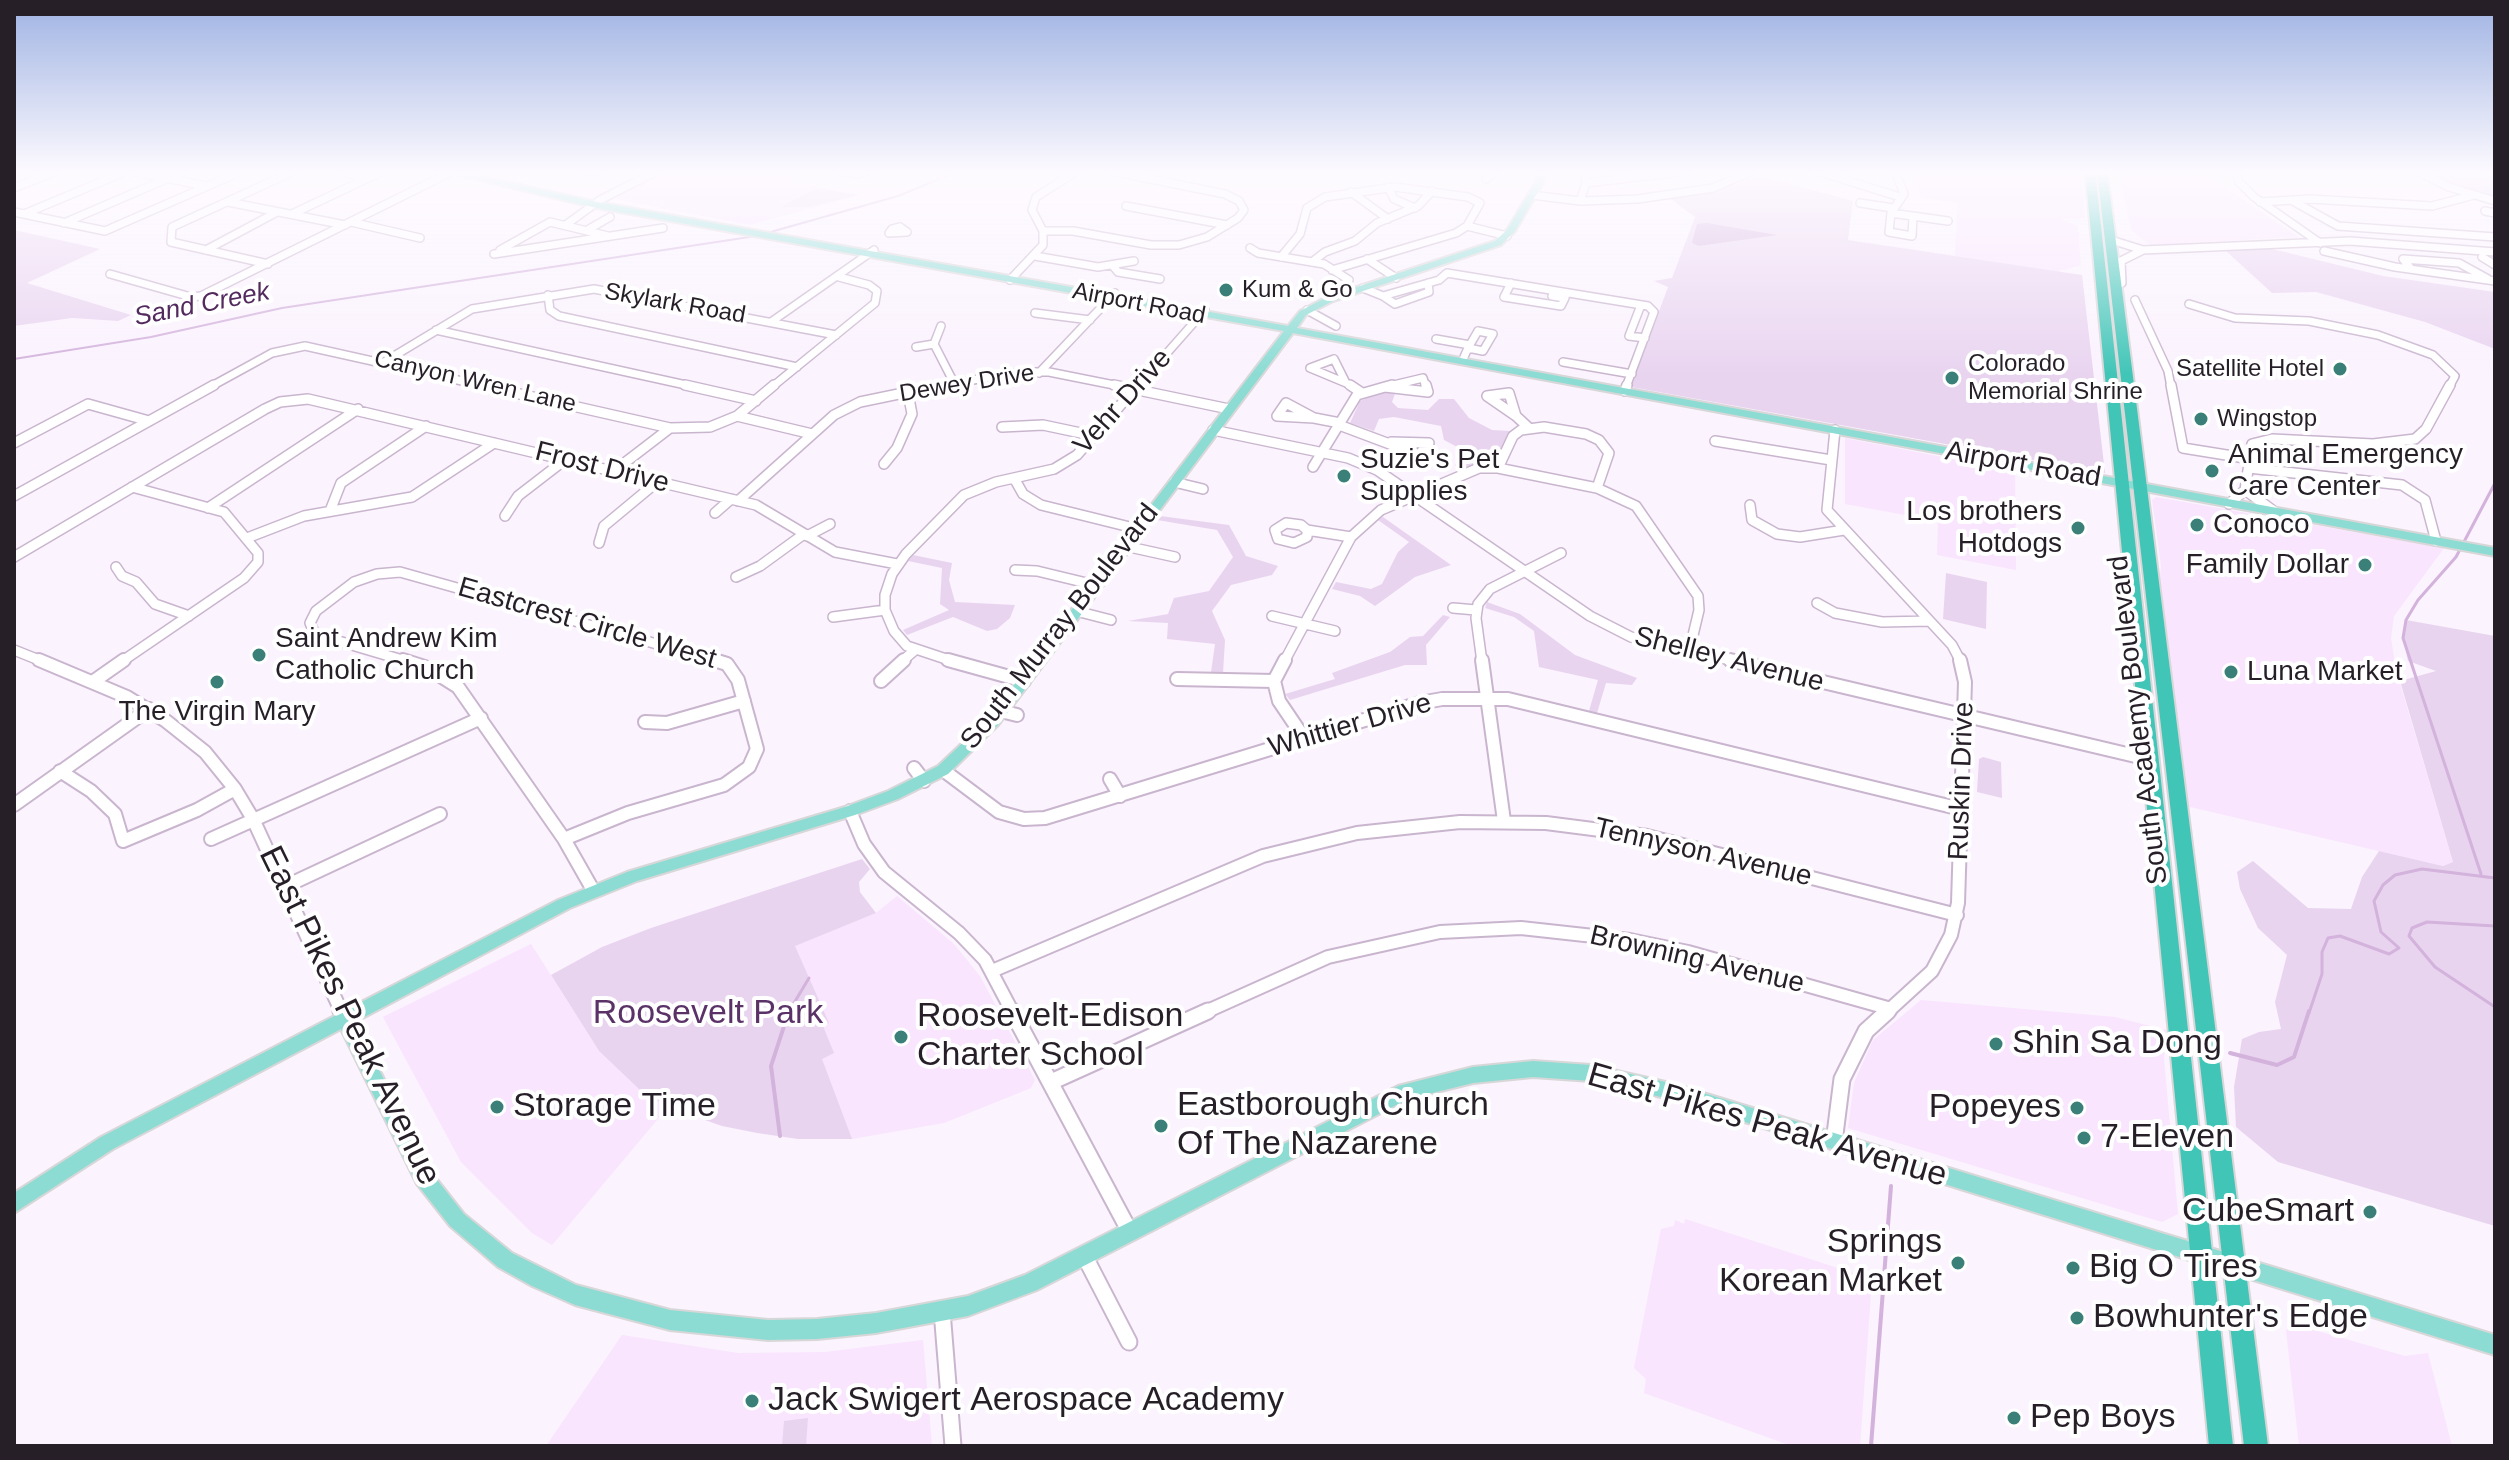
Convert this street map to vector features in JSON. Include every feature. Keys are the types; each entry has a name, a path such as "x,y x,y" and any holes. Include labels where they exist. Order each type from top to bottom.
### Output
{"highway":[{"name":"South Academy Boulevard","path":"2099,239 2256,1446"},
{"name":"South Academy Boulevard","path":"2111,240 2148,759 2221,1446"}],"main road":[{"name":"Airport Road","path":"800,239 2492,552"},
{"name":"South Murray Boulevard","path":"14,1204 107,1143 593,890 850,811 924,781 943,770 966,751 1001,711 1290,328 1307,310 1363,288 1486,249 1502,239"},
{"name":"Airport Road","path":"1290,328 1467,350 1551,376"},
{"name":"East Pikes Peak Avenue","path":"345,1019 424,1178 439,1199 481,1241 539,1279 575,1295 624,1310 717,1327 817,1329 942,1311 998,1297 1404,1092 1506,1070 1561,1070 1628,1079 2234,1262 2495,1345"}],"street":[{"path":"171,239 171,242 268,264"},
{"path":"206,250 227,239"},
{"path":"110,274 196,297 318,239"},
{"path":"520,239 494,254 595,239"},
{"path":"1012,277 1035,256 1043,245 1043,239"},
{"path":"1122,239 1164,246 1202,239"},
{"path":"1281,257 1296,239"},
{"path":"1312,262 1321,253 1357,239"},
{"path":"1332,270 1439,239"},
{"path":"2311,239 2322,247 2373,262 2494,281"},
{"path":"2443,239 2451,248"},
{"path":"2111,240 2143,250 2322,247 2350,241 2495,252"},
{"path":"2350,241 2368,254 2373,262"},
{"path":"1250,248 1312,262 1349,280"},
{"path":"2115,286 2122,283 2121,261 2143,250"},
{"path":"771,322 802,297 839,277 872,252"},
{"path":"1035,256 1113,266 1134,261"},
{"path":"2482,257 2495,265"},
{"path":"2411,269 2403,259 2459,263 2494,281"},
{"path":"1364,260 1392,279"},
{"path":"1113,266 1118,272 1160,279"},
{"path":"1363,288 1395,304 1429,292 1428,283 1447,273 1509,286 1641,305 1654,311 1625,391"},
{"name":"Canyon Wren Lane","path":"14,496 272,353 288,348 325,348 670,428 710,428 737,416 875,303 880,290 863,282 839,277"},
{"path":"1509,286 1522,291 1565,298 1561,306 1504,297 1509,286"},
{"name":"Skylark Road","path":"384,362 472,309 548,295 609,289 836,335"},
{"path":"548,295 550,310 559,316 797,367"},
{"path":"1039,375 1113,296"},
{"path":"2135,300 2168,371 2183,448 2250,463 2402,485 2425,500 2436,541"},
{"path":"2189,304 2235,318 2308,321 2378,335 2433,355 2455,376 2426,429 2415,439 2373,444 2272,439 2252,444 2245,490 2229,504"},
{"path":"1641,305 1629,336 1645,338"},
{"path":"1307,310 1336,326"},
{"name":"Vehr Drive","path":"885,610 888,585 897,564 957,500 975,489 1062,465 1095,436 1202,312"},
{"path":"1035,313 1090,320"},
{"path":"941,326 934,344 954,383"},
{"path":"436,330 756,401"},
{"path":"1436,339 1467,350"},
{"path":"916,347 934,344"},
{"path":"1563,362 1632,374"},
{"name":"Dewey Drive","path":"715,513 834,415 858,399 954,383 1039,375 1229,409"},
{"path":"1346,383 1362,393"},
{"path":"1313,467 1351,401 1362,393 1385,387"},
{"path":"884,464 893,455 912,414 908,393"},
{"name":"Frost Drive","path":"132,487 265,409 296,399 315,399 734,500 773,512 806,535 846,555 897,564"},
{"path":"15,441 88,404 149,421"},
{"path":"208,508 358,409"},
{"path":"737,416 812,434"},
{"path":"1516,416 1529,428"},
{"path":"1314,418 1391,442"},
{"path":"1002,427 1043,425 1095,436"},
{"path":"330,511 338,487 345,480 426,426"},
{"path":"614,471 670,428"},
{"path":"1498,468 1513,436 1529,428 1553,428 1599,440 1609,453 1597,488"},
{"name":"Shelley Avenue","path":"1213,430 1367,465 1616,631 1689,652 2148,759"},
{"name":"Ruskin Drive","path":"1834,1142 1839,1094 1847,1066 1866,1031 1932,971 1951,935 1957,915 1964,717 1962,665 1952,645 1844,530 1826,504 1835,430"},
{"path":"1715,441 1831,460"},
{"path":"247,538 295,519 420,494 494,443"},
{"path":"505,516 518,496 566,459"},
{"path":"1304,738 1279,701 1274,681 1351,537 1373,515 1471,470 1498,468 1546,481 1597,488 1618,494 1636,506 1699,603 1689,652"},
{"path":"1014,478 1023,494 1041,505 1138,529"},
{"path":"599,543 604,526 657,482"},
{"path":"1174,482 1203,489"},
{"path":"14,557 132,487 229,515 258,553 255,567 94,681"},
{"path":"2245,490 2253,499 2276,512"},
{"path":"1750,505 1752,520 1777,534 1800,537 1844,530"},
{"path":"736,577 830,524"},
{"path":"1307,530 1351,537"},
{"path":"1125,546 1175,557"},
{"path":"1504,821 1476,610 1480,599 1490,589 1561,553"},
{"path":"116,567 122,576 136,582 155,604 189,616"},
{"name":"Eastcrest Circle West","path":"481,718 458,687 437,672 315,634 312,618 335,595 377,570 409,574 717,659 733,671 757,749 751,768 724,785 628,813 564,839"},
{"path":"1015,570 1037,571 1095,585"},
{"path":"1669,576 1683,574"},
{"path":"1817,603 1835,613 1882,622 1929,621"},
{"path":"1453,608 1476,610"},
{"path":"833,617 885,610 894,631 915,650 1024,681"},
{"path":"1076,611 1111,620"},
{"path":"1272,616 1335,631"},
{"name":"East Pikes Peak Avenue","path":"14,650 94,681 149,709 205,752 235,789 253,819 345,1019"},
{"path":"881,681 915,650"},
{"path":"1177,679 1274,681"},
{"name":"Whittier Drive","path":"943,770 999,812 1045,824 1120,796 1431,700 1488,699 1524,701 1961,809"},
{"path":"645,722 667,723 744,701"},
{"path":"14,805 149,709"},
{"path":"1001,711 1017,715"},
{"path":"211,839 481,718 564,839 593,890"},
{"path":"914,768 924,781"},
{"path":"60,771 91,791 115,814 123,841 197,810 235,789"},
{"path":"1110,779 1120,796"},
{"path":"850,811 874,861 959,933 992,971 1130,1232"},
{"path":"284,887 440,814"},
{"name":"Tennyson Avenue","path":"992,971 1226,870 1294,847 1422,824 1504,821 1647,836 1957,915"},
{"name":"Browning Avenue","path":"1051,1082 1328,957 1440,932 1521,928 1618,938 1688,952 1891,1009"},
{"path":"1084,1255 1129,1342"},
{"path":"942,1311 946,1390 953,1446"}],"shaded area":[{"path":"1693,239 1748,239 1699,246 1692,243"},
{"path":"1956,239 2079,239 2081,265 2057,272 1955,256"},
{"path":"2143,239 2259,239 2150,245"},
{"path":"1845,438 2015,471 2016,570 1937,555 1938,521 1845,504"},
{"path":"2156,497 2444,548 2394,616 2391,638 2396,670 2453,862 2443,866 2186,806 2159,588 2161,566 2152,500"},
{"name":"Roosevelt-Edison Charter School","path":"897,896 954,944 980,976 1035,1080 1031,1088 944,1123 852,1139 804,1136 795,945 876,913"},
{"path":"531,944 599,1051 641,1091 668,1107 552,1245 532,1233 461,1162 383,1017"},
{"path":"1921,1000 2115,1017 2166,1030 2164,1059 2178,1214 2162,1222 1848,1128 1854,1083 1873,1040"},
{"path":"1685,1219 1872,1279 1860,1446 1792,1446 1644,1393 1646,1379 1634,1368 1661,1229 1674,1226 1675,1220 1684,1224"},
{"path":"2300,1326 2405,1356 2428,1353 2452,1446 2299,1446 2286,1330"},
{"name":"Jack Swigert Aerospace Academy","path":"622,1335 738,1353 825,1352 923,1340 932,1446 546,1446"}],"green space":[{"path":"14,239 55,239 100,249 27,283 131,315 118,321 72,318 14,326"},
{"path":"1687,239 1848,239 2082,275 2105,473 1631,387 1668,287 1654,281 1672,278"},
{"path":"2268,248 2383,276 2495,292 2495,349 2425,322 2316,292 2272,293 2225,250"},
{"path":"1396,391 1392,402 1398,408 1428,410 1439,399 1454,399 1469,418 1492,430 1510,431 1493,463 1458,469 1455,465 1463,450 1444,440 1441,426 1394,417 1379,419 1374,431 1350,423 1360,401 1376,394"},
{"path":"1160,516 1229,525 1246,556 1278,566 1272,575 1231,585 1212,611 1225,640 1223,673 1211,672 1215,644 1167,639 1168,623 1128,621 1168,614 1174,598 1209,591 1233,557 1217,530 1157,520"},
{"path":"1383,517 1451,565 1415,577 1375,606 1360,596 1332,589 1336,582 1371,589 1382,584 1398,552 1409,542 1378,520"},
{"path":"913,555 952,563 949,580 955,602 1015,605 1010,618 997,629 987,631 953,617 907,635 903,630 949,610 940,604 942,568 908,561"},
{"path":"1946,573 1987,582 1986,629 1943,619"},
{"path":"1487,602 1520,614 1575,655 1637,678 1632,685 1606,683 1597,713 1589,711 1598,680 1539,667 1534,631 1514,617 1485,608"},
{"path":"1443,615 1450,617 1426,645 1427,665 1405,665 1290,700 1285,694 1335,679 1332,673 1390,652 1410,637 1423,636"},
{"path":"2406,620 2495,636 2495,1226 2278,1162 2236,1127 2234,1087 2242,1039 2259,1032 2281,1029 2275,1002 2287,955 2258,928 2240,889 2237,872 2253,861 2308,908 2351,909 2362,877 2379,851 2443,866 2453,862 2400,681 2436,671 2408,661 2403,638"},
{"path":"1983,757 2001,762 2002,798 1977,792 1979,759"},
{"name":"Roosevelt Park","path":"862,859 870,869 859,882 860,892 876,913 795,946 829,1023 823,1026 834,1053 822,1059 852,1139 798,1139 757,1133 722,1126 668,1107 641,1091 599,1051 551,975 602,947 651,928"},
{"path":"808,1418 806,1446 782,1446 784,1421"}],"waterway":[{"name":"Sand Creek","path":"14,359 151,337 282,308 735,239"},
{"path":"2481,874 2403,638 2406,620 2418,600 2456,557 2495,483"},
{"path":"2309,1013 2322,974 2322,952 2328,938 2340,936 2389,954 2399,948 2381,932 2374,901 2383,885 2395,875 2422,869 2495,878"},
{"path":"2495,926 2427,922 2412,928 2409,936 2435,967 2495,1007"},
{"path":"789,1012 809,978"},
{"path":"2230,1053 2277,1065 2294,1057 2309,1011"},
{"path":"780,1136 771,1066 789,1012"},
{"path":"1871,1446 1891,1186"}],"place":[{"name":"Kum & Go","path":"1226,290"},
{"name":"Satellite Hotel","path":"2340,369"},
{"name":"Colorado Memorial Shrine","path":"1952,378"},
{"name":"Wingstop","path":"2201,419"},
{"name":"Animal Emergency Care Center","path":"2212,471"},
{"name":"Suzie's Pet Supplies","path":"1344,476"},
{"name":"Conoco","path":"2197,525"},
{"name":"Los brothers Hotdogs","path":"2078,528"},
{"name":"Family Dollar","path":"2365,565"},
{"name":"Saint Andrew Kim Catholic Church","path":"259,655"},
{"name":"Luna Market","path":"2231,672"},
{"name":"The Virgin Mary","path":"217,682"},
{"name":"Roosevelt-Edison Charter School","path":"901,1037"},
{"name":"Shin Sa Dong","path":"1996,1044"},
{"name":"Storage Time","path":"497,1107"},
{"name":"Popeyes","path":"2077,1108"},
{"name":"Eastborough Church Of The Nazarene","path":"1161,1126"},
{"name":"7-Eleven","path":"2084,1138"},
{"name":"CubeSmart","path":"2370,1212"},
{"name":"Springs Korean Market","path":"1958,1263"},
{"name":"Big O Tires","path":"2073,1268"},
{"name":"Bowhunter's Edge","path":"2077,1318"},
{"name":"Jack Swigert Aerospace Academy","path":"752,1401"},
{"name":"Pep Boys","path":"2014,1418"}]}
